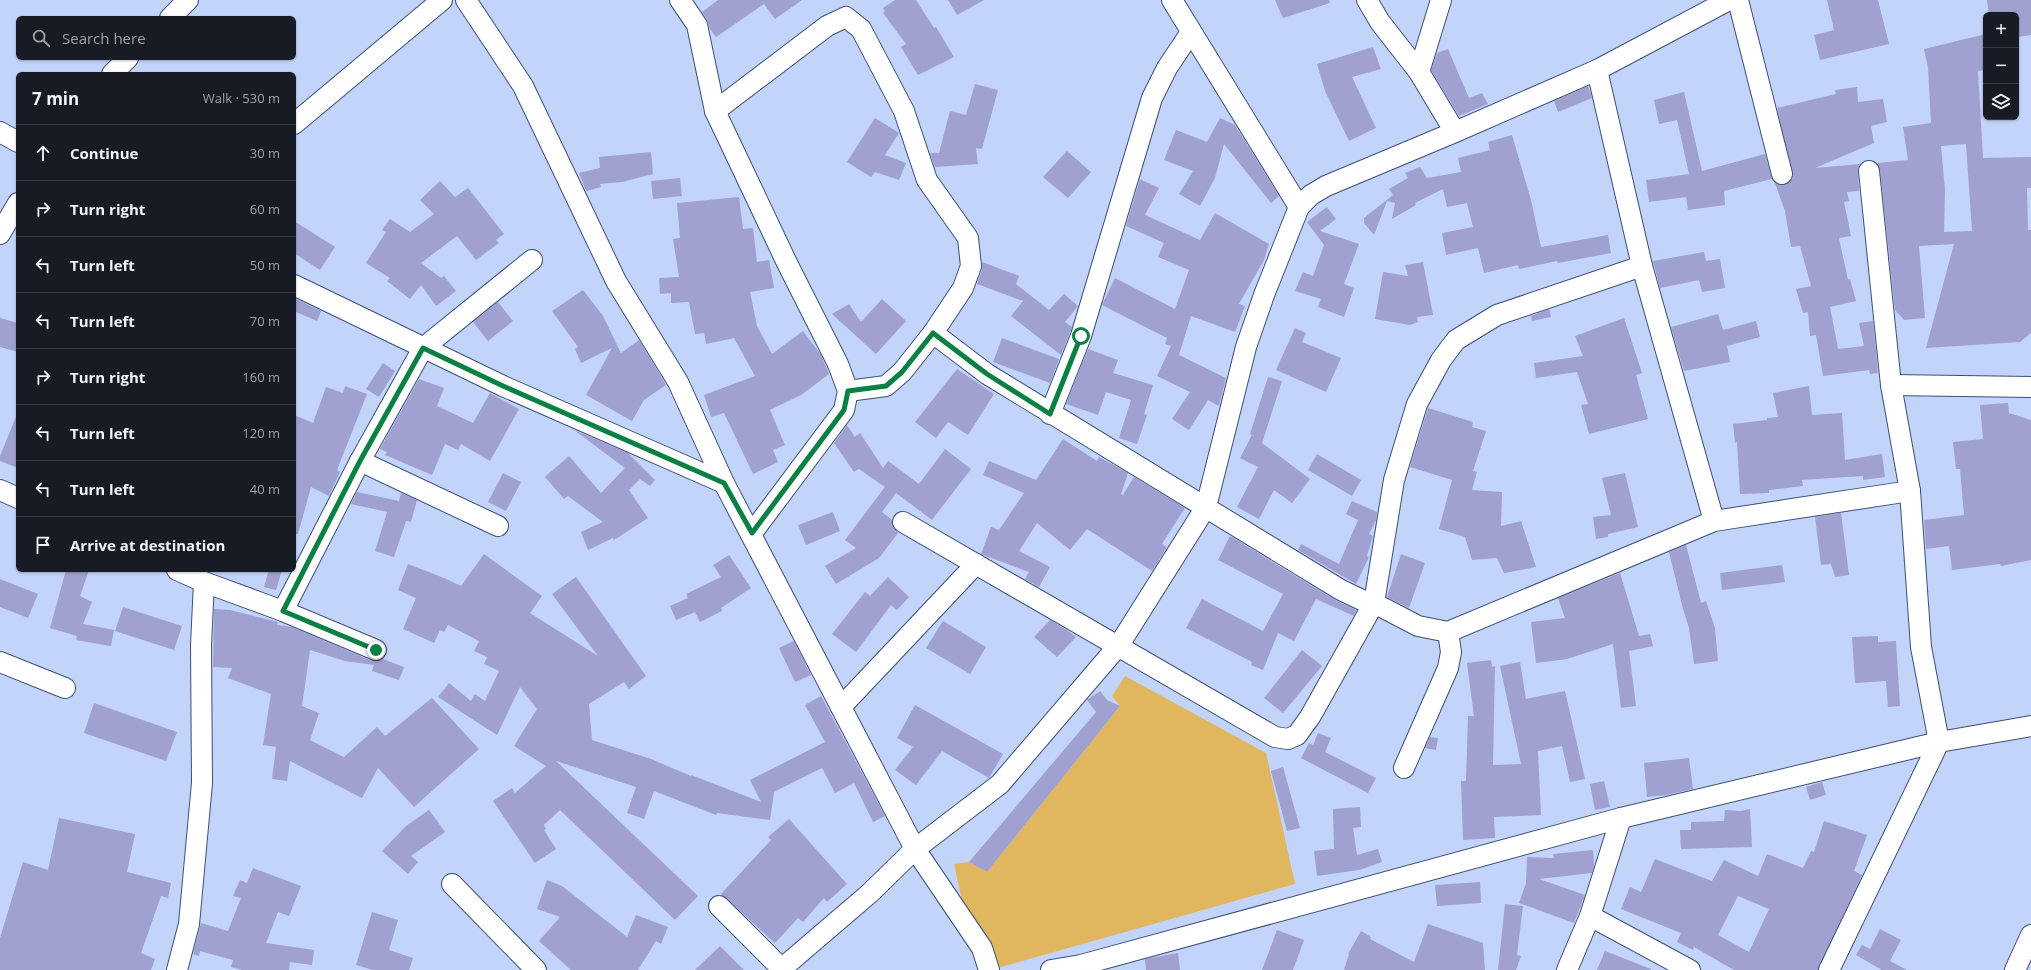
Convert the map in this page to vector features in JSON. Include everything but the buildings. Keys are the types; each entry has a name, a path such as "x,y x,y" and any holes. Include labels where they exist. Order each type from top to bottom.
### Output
{"street":[{"path":"172,16 188,0"},
{"path":"296,122 442,0"},
{"path":"466,0 524,86 616,281 678,382 724,483 752,533 915,849 982,948 989,970"},
{"path":"680,0 697,25 715,111 787,263 838,364 848,391 844,410 752,533"},
{"path":"1172,0 1299,207"},
{"path":"1367,0 1380,22 1419,72 1455,132"},
{"path":"1419,72 1441,0"},
{"path":"719,906 781,969 870,893 915,849 1000,784 1119,645 1206,507 1246,347 1264,296 1299,207 1311,195 1326,186 1455,132 1596,70 1728,0"},
{"path":"1738,0 1782,174"},
{"path":"715,111 827,26 846,17 861,29 904,111 927,180 968,238 971,266 963,288 933,333 902,372 886,386 848,391"},
{"path":"1050,414 1081,336 1152,98 1167,68 1191,32"},
{"path":"114,72 126,60"},
{"path":"1596,70 1642,266 1714,521"},
{"path":"0,132 16,141"},
{"path":"1829,970 1939,742 1920,647 1910,491 1891,386 1869,172"},
{"path":"0,234 16,206"},
{"path":"283,611 360,461 423,348 532,260"},
{"path":"903,522 1119,645 1265,732 1288,739 1297,735 1310,717 1374,603 1394,480 1417,404 1441,360 1456,340 1497,315 1642,266"},
{"path":"296,286 503,386 724,483"},
{"path":"933,333 987,374 1050,414 1341,590 1364,601 1374,603 1418,626 1448,632 1714,521 1910,491"},
{"path":"1891,386 2031,387"},
{"path":"360,461 498,526"},
{"path":"0,490 16,497"},
{"path":"841,706 976,564"},
{"path":"182,572 204,582 283,611 376,650"},
{"path":"176,970 190,924 202,783 201,645 204,582"},
{"path":"1404,768 1448,668 1451,652 1448,632"},
{"path":"0,662 65,688"},
{"path":"1051,970 1081,965 1621,818 1939,742 2031,726"},
{"path":"1567,970 1590,916 1621,818"},
{"path":"452,884 536,970"},
{"path":"1590,916 1690,970"},
{"path":"2015,970 2031,935"}],"shaded area":[{"path":"1125,676 1266,753 1295,884 994,969 964,911 954,864 969,862 987,872 1120,706 1112,696"}],"route":[{"path":"376,650 283,611 360,461 423,348 503,386 724,483 752,533 844,410 848,391 886,386 902,372 933,333 987,374 1050,414 1081,336"}]}
